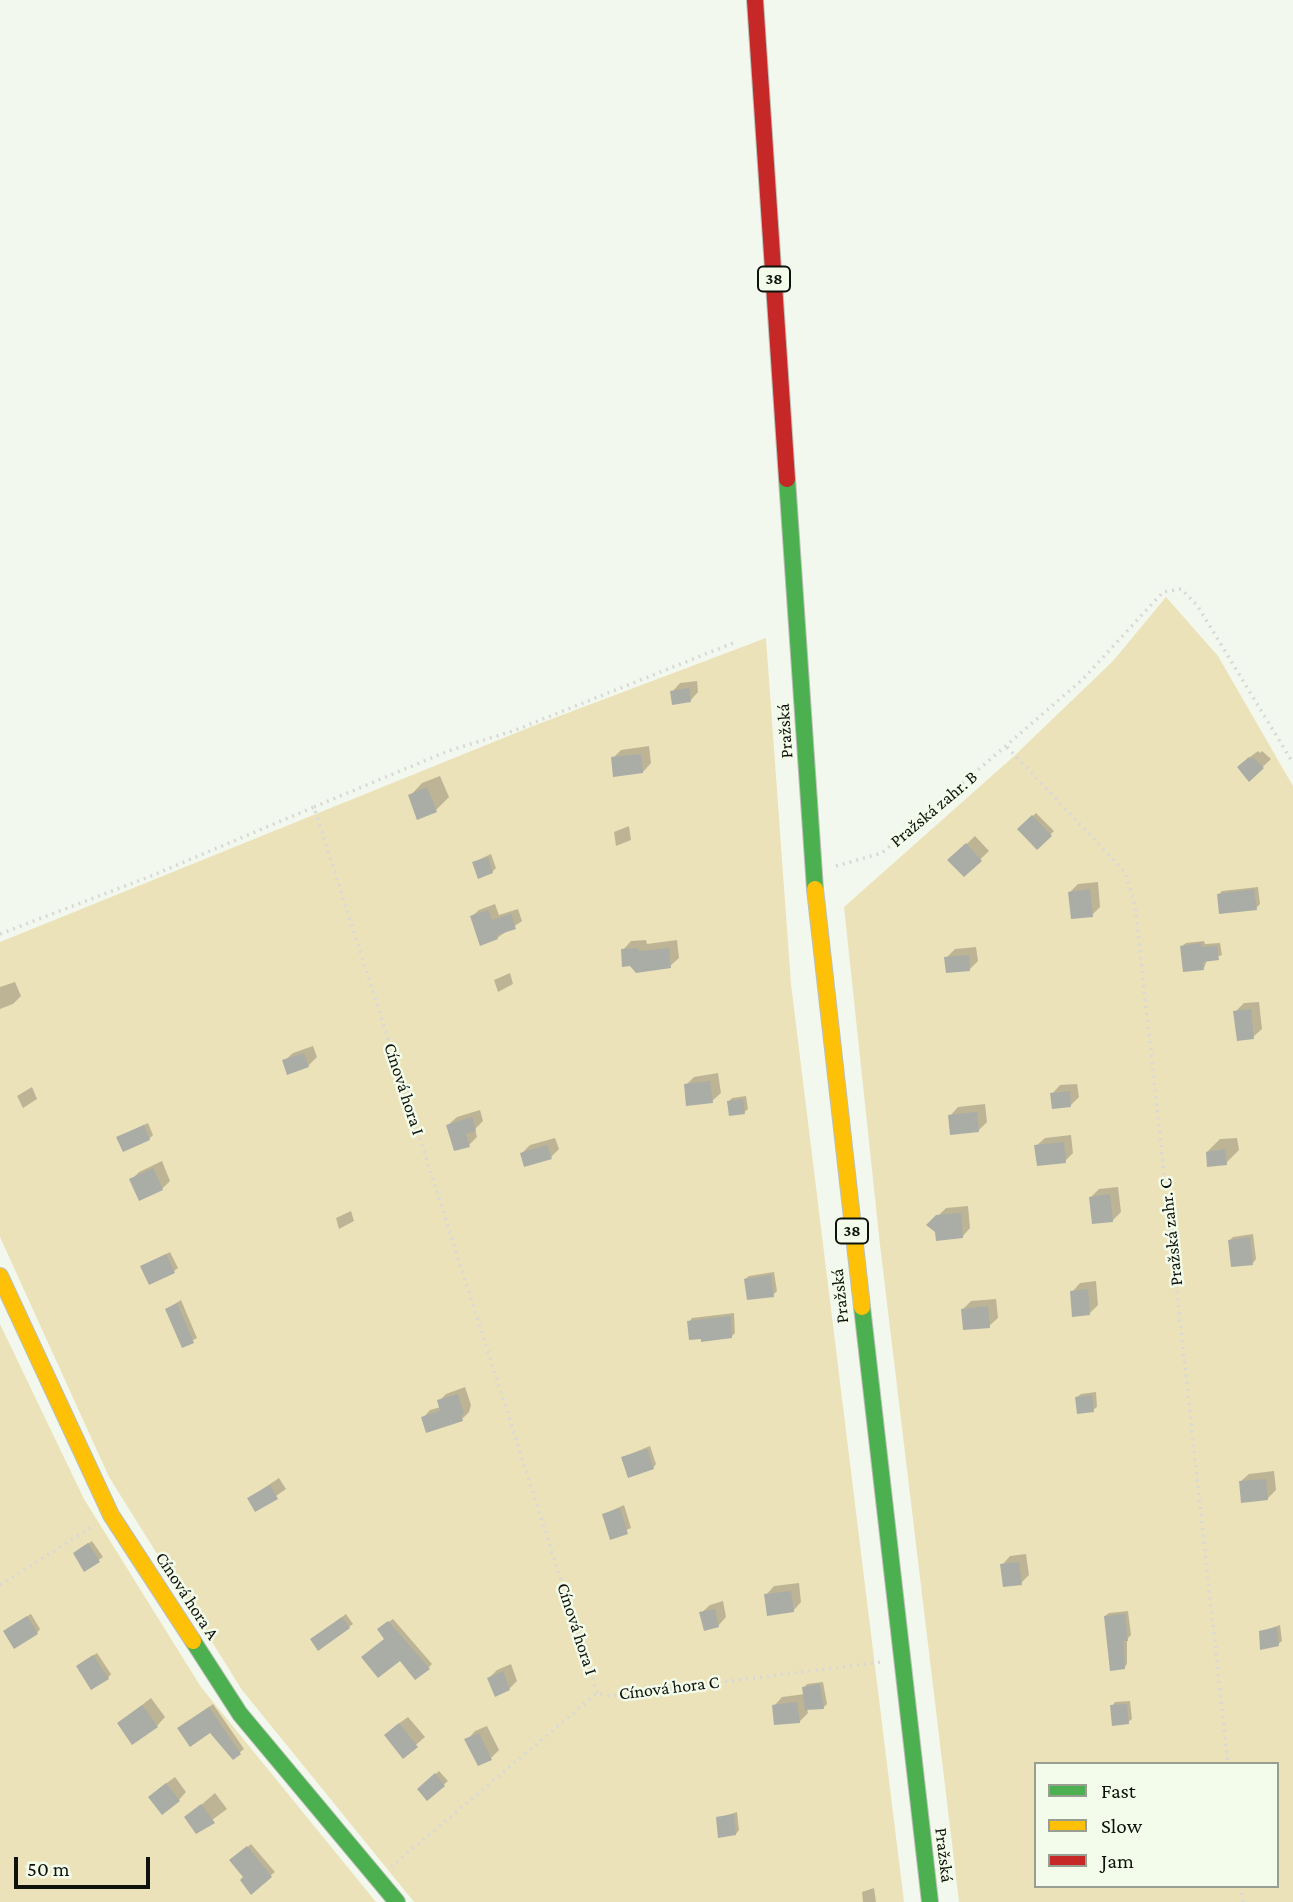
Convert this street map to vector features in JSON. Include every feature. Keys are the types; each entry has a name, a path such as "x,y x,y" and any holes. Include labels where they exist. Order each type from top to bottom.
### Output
{"main road":[{"name":"Pražská","path":"755,0 814,872 930,1902"},
{"name":"Cínová hora A","path":"0,1276 111,1515 240,1714 397,1902"}],"path":[{"name":"Pražská zahr. B","path":"814,872 882,853 1083,679 1164,592 1181,589 1197,605 1293,763"},
{"path":"0,933 151,876 314,807 733,643"},
{"name":"Pražská zahr. C","path":"1007,747 1125,872 1135,905 1228,1762"},
{"name":"Cínová hora I","path":"314,807 597,1693"},
{"path":"0,1585 111,1515"},
{"name":"Cínová hora C","path":"377,1878 597,1693 611,1696 901,1659"}],"shaded area":[{"path":"1166,597 1218,656 1293,786 1293,1902 959,1902 880,1245 844,907 1013,757 1113,661"},
{"path":"766,638 791,984 904,1902 414,1902 242,1690 109,1477 0,1237 0,942 533,726"},
{"path":"0,1324 84,1499 201,1687 376,1902 0,1902"}],"building":[{"path":"689,688 691,702 672,705 670,691"},
{"path":"641,754 643,773 613,777 611,757"},
{"path":"1249,757 1251,760 1253,757 1264,768 1249,782 1237,767"},
{"path":"427,787 437,812 417,820 408,795"},
{"path":"1032,815 1052,836 1037,850 1017,829"},
{"path":"966,843 982,861 964,877 947,860"},
{"path":"488,857 493,873 478,879 472,862"},
{"path":"1090,889 1093,917 1071,919 1068,892"},
{"path":"1254,889 1257,910 1219,914 1217,894"},
{"path":"488,910 492,920 511,914 516,929 497,935 498,939 480,946 470,916"},
{"path":"1201,943 1202,947 1217,946 1219,960 1203,962 1204,970 1183,972 1180,946"},
{"path":"638,948 639,951 669,948 671,968 636,973 630,966 622,967 621,949"},
{"path":"969,955 970,971 946,973 944,957"},
{"path":"1251,1009 1254,1039 1237,1041 1233,1011"},
{"path":"304,1053 309,1067 287,1075 282,1060"},
{"path":"710,1081 713,1103 686,1106 684,1084"},
{"path":"1070,1091 1071,1107 1052,1109 1050,1093"},
{"path":"743,1099 745,1114 729,1116 727,1101"},
{"path":"977,1112 979,1132 950,1135 948,1115"},
{"path":"472,1117 476,1131 466,1134 470,1147 454,1151 446,1125"},
{"path":"144,1125 150,1140 123,1152 116,1137"},
{"path":"1064,1142 1066,1163 1037,1166 1034,1145"},
{"path":"547,1145 552,1159 524,1167 520,1153"},
{"path":"1225,1149 1227,1165 1207,1167 1206,1152"},
{"path":"153,1168 163,1190 139,1201 129,1179"},
{"path":"1110,1194 1113,1222 1092,1224 1089,1197"},
{"path":"961,1213 963,1238 936,1241 935,1232 926,1225 936,1215"},
{"path":"1250,1237 1253,1265 1231,1267 1228,1240"},
{"path":"166,1254 175,1273 149,1285 140,1266"},
{"path":"771,1275 774,1297 747,1300 744,1279"},
{"path":"1088,1289 1090,1315 1072,1317 1070,1291"},
{"path":"177,1303 194,1343 182,1348 165,1309"},
{"path":"988,1306 990,1328 963,1330 961,1309"},
{"path":"731,1316 732,1338 701,1342 701,1339 689,1340 687,1321"},
{"path":"458,1394 464,1414 461,1415 463,1421 426,1433 421,1417 440,1411 437,1400"},
{"path":"1092,1395 1094,1412 1077,1414 1075,1397"},
{"path":"647,1449 654,1469 628,1478 621,1457"},
{"path":"1266,1479 1268,1500 1241,1503 1239,1481"},
{"path":"270,1485 278,1499 255,1512 247,1498"},
{"path":"620,1508 628,1534 610,1540 602,1514"},
{"path":"88,1543 100,1562 84,1572 73,1553"},
{"path":"1019,1562 1022,1585 1003,1587 1000,1564"},
{"path":"791,1591 794,1612 767,1616 764,1594"},
{"path":"715,1609 719,1627 704,1631 699,1612"},
{"path":"1125,1614 1128,1641 1124,1641 1125,1669 1110,1671 1104,1616"},
{"path":"27,1616 38,1634 14,1649 3,1631"},
{"path":"342,1617 350,1628 318,1651 310,1639"},
{"path":"388,1621 430,1669 415,1680 400,1661 378,1678 361,1657 384,1639 377,1629"},
{"path":"1277,1627 1279,1646 1260,1650 1259,1631"},
{"path":"93,1655 109,1679 91,1690 76,1666"},
{"path":"503,1671 510,1690 495,1697 487,1678"},
{"path":"820,1684 824,1709 805,1710 802,1687"},
{"path":"797,1702 800,1723 774,1725 772,1705"},
{"path":"1127,1704 1129,1724 1112,1726 1110,1705"},
{"path":"142,1705 158,1727 132,1745 117,1723"},
{"path":"209,1707 241,1754 233,1760 210,1733 190,1747 177,1728"},
{"path":"399,1723 418,1747 403,1759 384,1735"},
{"path":"479,1733 492,1760 478,1766 464,1739"},
{"path":"435,1773 445,1786 427,1801 417,1789"},
{"path":"166,1783 180,1801 162,1815 148,1797"},
{"path":"201,1804 215,1823 196,1834 184,1817"},
{"path":"734,1814 736,1835 718,1838 716,1817"},
{"path":"247,1846 272,1877 251,1895 240,1880 243,1877 229,1860"}],"traffic: fast":[{"path":"787,479 815,889"},
{"path":"862,1307 930,1902"},
{"path":"193,1641 240,1714 397,1902"}],"traffic: slow":[{"path":"815,889 862,1307"},
{"path":"0,1276 111,1515 193,1641"}],"traffic: jam":[{"path":"755,0 787,479"}]}
